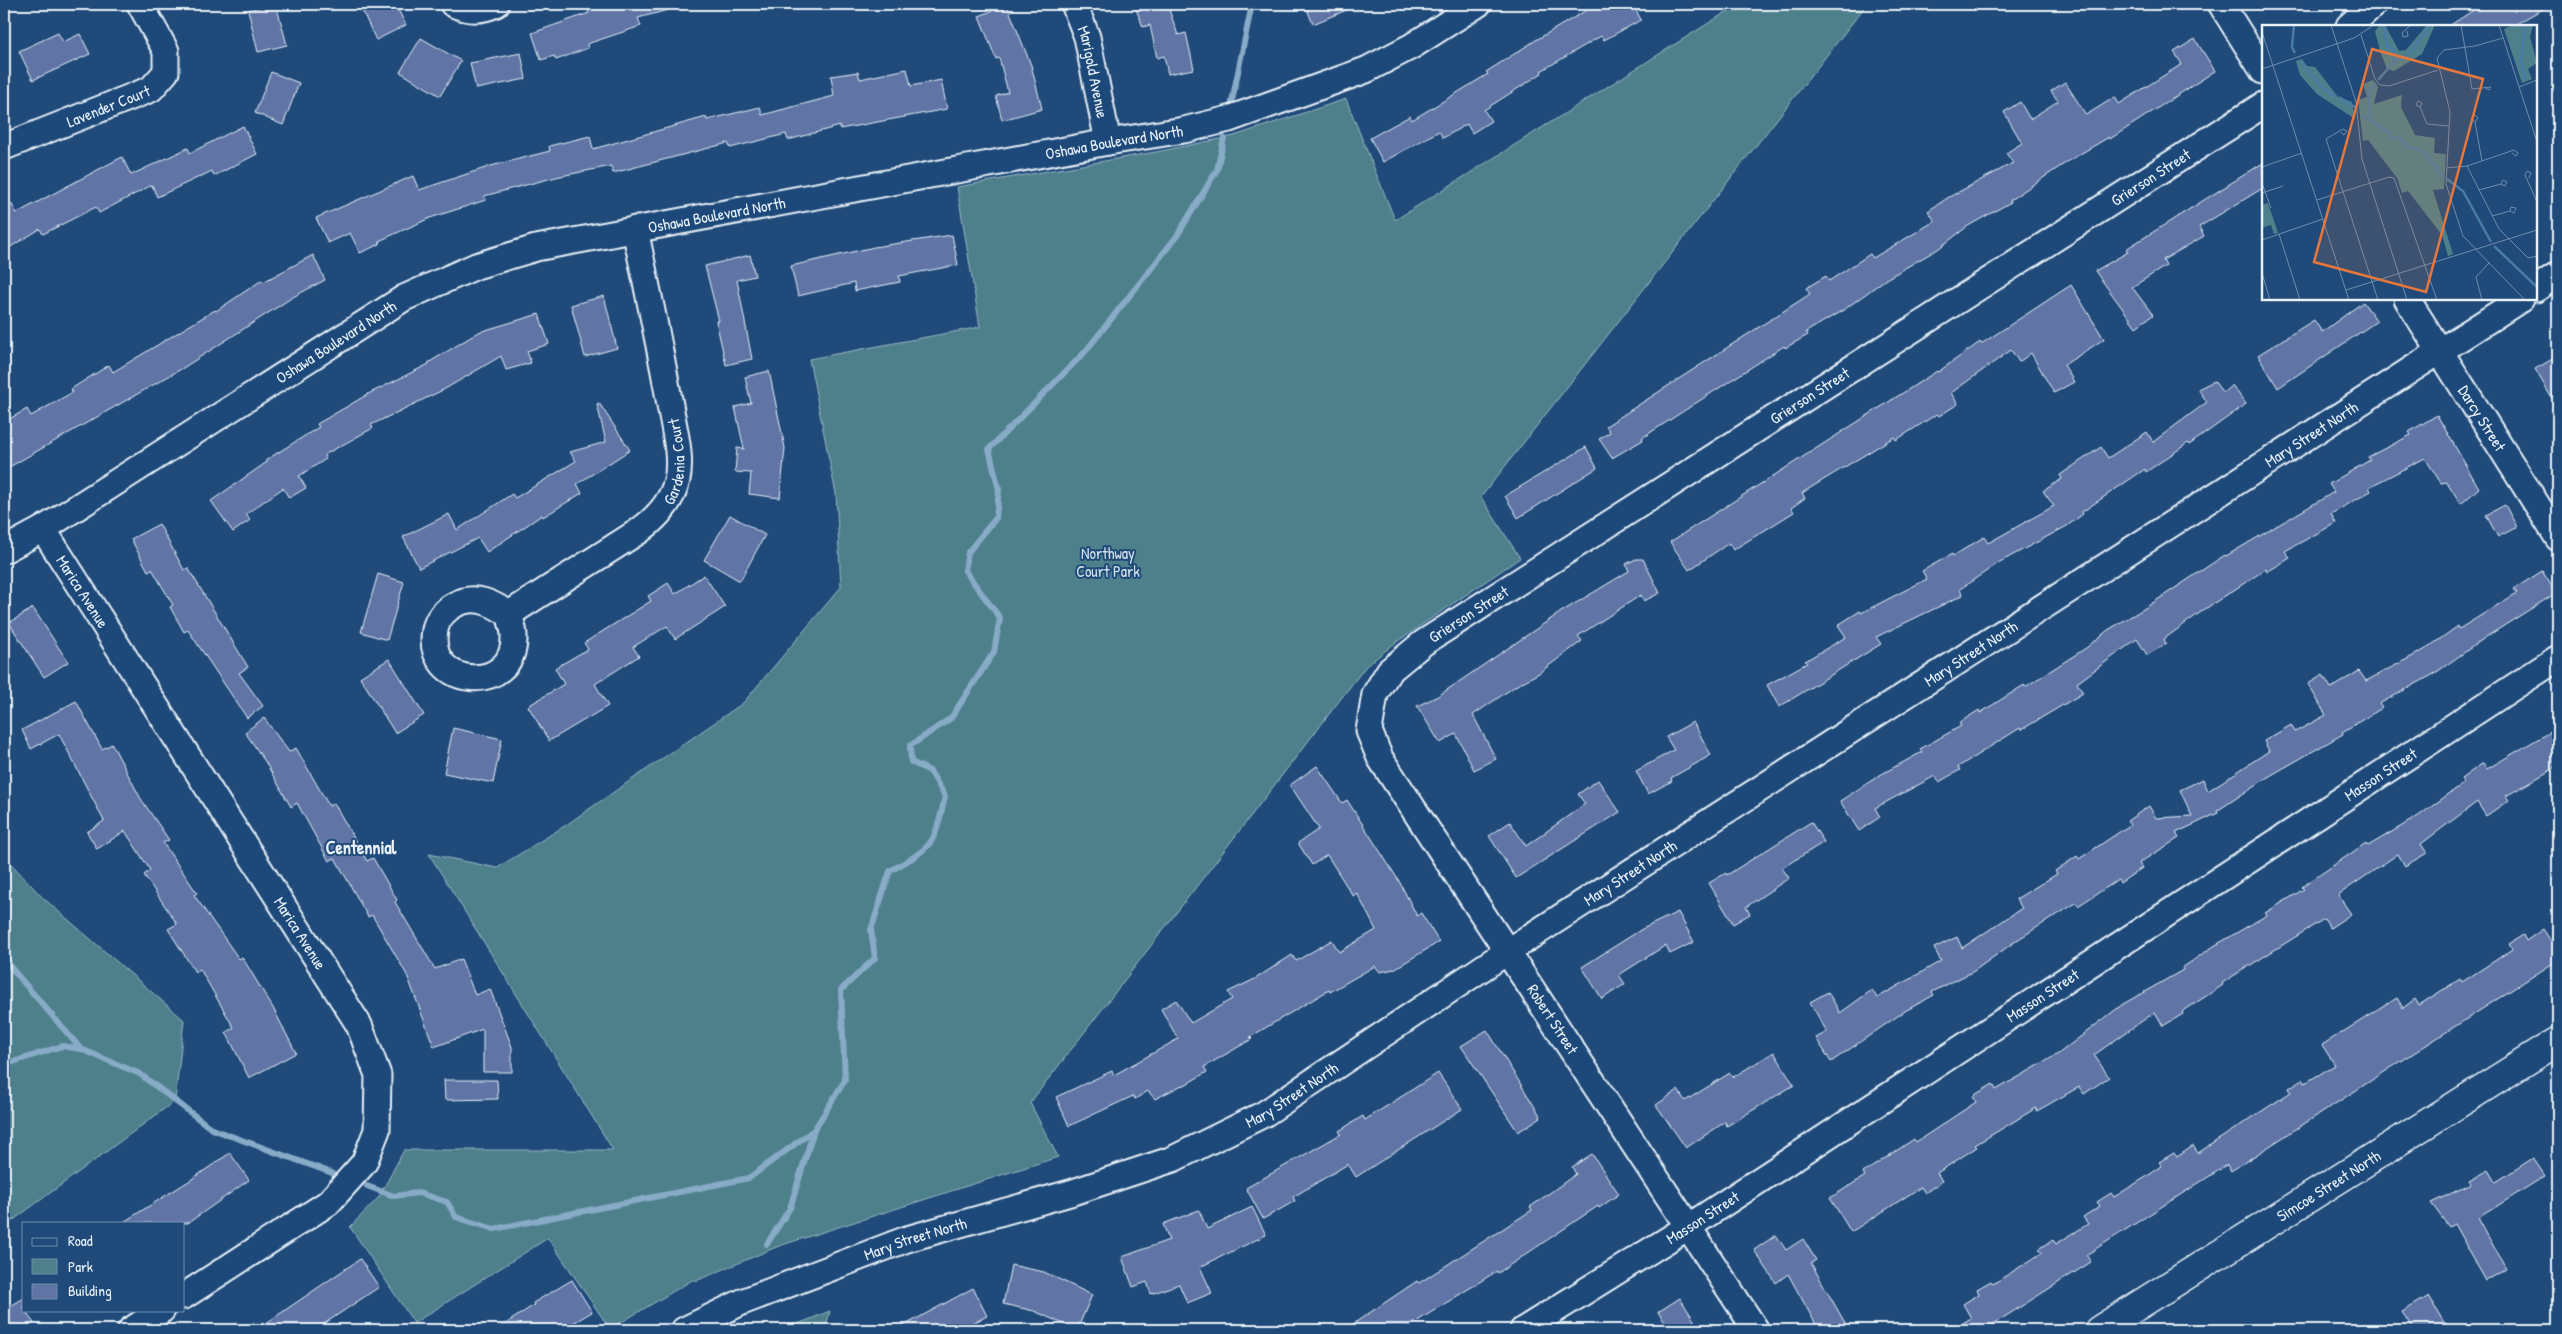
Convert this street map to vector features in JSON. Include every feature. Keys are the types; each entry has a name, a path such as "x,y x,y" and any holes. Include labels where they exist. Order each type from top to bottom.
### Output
{"main road":[{"name":"Simcoe Street North","path":"2099,1330 2558,1041"}],"street":[{"name":"Lavender Court","path":"4,147 151,89 166,72 166,51 140,4"},
{"path":"453,4 465,9 484,9 496,4"},
{"name":"Marigold Avenue","path":"1074,4 1087,36 1108,142"},
{"name":"Oshawa Boulevard North","path":"4,550 44,529 404,298 476,266 536,248 1108,142 1184,130 1229,120 1366,70 1412,46 1478,4"},
{"path":"2221,4 2262,68"},
{"path":"2350,25 2374,4"},
{"name":"Grierson Street","path":"1372,702 1389,671 1424,643 2262,106"},
{"name":"Gardenia Court","path":"509,614 640,531 654,520 672,494 678,466 677,451 664,368 635,229"},
{"path":"2537,288 2558,274"},
{"name":"Darcy Street","path":"2408,300 2558,538"},
{"name":"Mary Street North","path":"684,1330 742,1302 907,1239 1070,1193 1173,1159 1264,1114 1508,951 2519,300"},
{"name":"Marica Avenue","path":"44,529 359,1025 378,1075 377,1130 364,1163 328,1203 185,1295"},
{"name":"Masson Street","path":"1522,1330 1688,1227 2558,658"},
{"name":"Robert Street","path":"1372,702 1370,732 1380,758 1756,1330"},
{"path":"131,1330 159,1312"}],"green space":[{"name":"Northway Court Park","path":"1739,4 1867,4 1481,497 1520,558 1395,643 1366,666 1030,1103 1058,1157 779,1246 696,1281 694,1279 610,1329 548,1238 414,1323 350,1227 379,1197 404,1150 613,1150 429,854 497,868 563,827 743,703 841,587 836,494 809,359 980,327 957,187 1161,151 1234,136 1346,99 1395,220"},
{"path":"4,856 42,897 184,1020 175,1101 4,1227"},
{"path":"830,1311 825,1330 783,1330"}],"building":[{"path":"276,4 287,45 258,52 248,10"},
{"path":"359,4 395,4 406,25 376,40"},
{"path":"586,4 672,4 672,9 638,18 641,26 587,44 588,48 556,60 554,56 541,60 532,33 589,13"},
{"path":"1134,4 1167,4 1178,35 1186,33 1194,69 1168,74 1164,56 1157,58 1150,25 1143,27"},
{"path":"1305,4 1361,4 1313,24"},
{"path":"1597,4 1633,4 1641,20 1604,40 1601,36 1541,71 1542,73 1484,110 1491,121 1472,133 1467,124 1443,138 1439,131 1383,162 1370,138 1410,116 1412,120 1488,74 1486,72 1536,40"},
{"path":"2483,4 2551,4 2515,25 2451,25"},
{"path":"1007,5 1031,65 1042,109 1002,120 996,96 1008,92 999,58 996,59 979,16"},
{"path":"58,33 63,42 80,34 90,54 33,80 19,51"},
{"path":"421,38 461,61 440,96 400,72"},
{"path":"2195,39 2215,71 2110,139 2109,137 2070,160 2010,200 2011,202 1968,226 1938,249 1886,279 1845,309 1806,332 1808,335 1785,348 1784,346 1642,438 1643,440 1612,458 1599,439 1610,432 1606,426 1810,294 1806,288 1826,276 1829,281 1870,254 1873,258 1935,221 1928,211 1949,197 2013,163 2006,153 2022,143 2004,112 2020,102 2030,119 2058,101 2051,91 2065,82 2086,115 2115,97 2119,104 2182,64 2174,52"},
{"path":"521,53 526,79 476,89 470,63"},
{"path":"907,69 911,86 941,80 947,109 840,129 840,126 788,140 786,134 730,148 728,143 613,173 611,166 556,177 484,196 486,200 430,218 379,241 380,244 360,253 350,233 328,243 316,218 413,176 419,190 491,166 550,151 549,146 590,136 593,149 706,117 707,120 760,107 762,115 834,96 831,76 858,72 860,79"},
{"path":"271,72 299,83 283,125 255,113"},
{"path":"243,126 257,154 214,176 212,171 157,197 152,185 99,213 96,207 43,234 40,229 4,251 4,192 17,213 122,157 131,175 188,148 190,153"},
{"path":"2262,164 2262,189 2199,227 2204,236 2163,260 2166,266 2132,287 2153,315 2136,327 2095,271 2128,252 2126,249"},
{"path":"952,235 958,265 899,276 900,282 855,291 854,283 798,296 791,266 874,247"},
{"path":"313,255 325,280 293,297 183,368 4,470 4,422 27,409 31,416 73,392 71,389 109,365 113,372 216,311 262,280 263,282"},
{"path":"750,255 755,276 737,280 752,359 726,365 716,321 719,321 705,266"},
{"path":"2071,285 2104,339 2064,365 2074,382 2054,393 2031,353 2019,362 2011,350 1951,393 1958,404 1939,416 1937,414 1896,440 1894,437 1802,493 1805,498 1791,508 1794,512 1733,550 1729,543 1689,570 1670,542"},
{"path":"604,296 617,348 585,357 571,305"},
{"path":"2363,302 2377,321 2278,388 2258,355 2314,320 2322,332"},
{"path":"539,314 549,344 527,351 531,363 506,370 501,356 445,389 371,425 373,428 324,455 326,459 299,476 306,488 289,498 283,488 246,514 250,520 233,532 211,501 267,462 266,460 319,427 317,424 370,393 429,364 479,332"},
{"path":"2558,356 2558,409 2535,369"},
{"path":"769,371 785,448 780,498 749,494 751,473 735,472 737,448 744,449 735,407 751,403 745,377"},
{"path":"2214,381 2223,393 2232,385 2246,404 2189,445 2188,443 2146,472 2145,469 2082,512 2083,514 2067,526 2000,562 1960,589 1963,595 1876,637 1881,644 1779,707 1767,685 1807,663 1805,661 1846,637 1838,625 1860,611 1861,613 1927,579 1922,571 1952,554 1953,556 1984,537 1988,543 2054,506 2043,491 2062,479 2060,475 2101,447 2108,458 2147,432 2153,442 2207,402 2198,389"},
{"path":"599,403 630,450 577,484 582,493 543,517 542,515 487,552 478,538 419,568 403,537 449,514 457,530 512,494 515,498 576,461 570,452 606,442 597,404"},
{"path":"2437,415 2479,488 2461,504 2447,482 2441,483 2425,458 2369,487 2371,491 2331,514 2336,523 2285,551 2290,558 2267,572 2266,569 2205,609 2164,639 2166,644 2147,655 2137,639 2077,683 2083,693 2021,730 2020,728 1958,767 1960,770 1939,782 1935,776 1875,808 1880,817 1859,831 1840,801 1880,775 1922,752 1920,749 1961,726 1959,723 1979,710 1980,713 2024,685 2025,687 2086,648 2108,630 2225,555 2334,492 2329,484 2370,460 2368,457 2411,435 2409,432"},
{"path":"1586,447 1597,468 1518,518 1505,496"},
{"path":"2505,505 2517,527 2498,537 2486,515"},
{"path":"730,515 765,535 740,581 704,560"},
{"path":"159,524 184,570 188,568 248,667 239,673 263,706 247,718 188,630 184,632 170,607 173,605 152,569 148,571 131,539"},
{"path":"1636,559 1643,559 1660,593 1644,601 1641,595 1578,636 1582,641 1539,673 1517,685 1473,715 1496,759 1474,770 1456,734 1440,743 1417,706 1438,696 1561,612 1629,571 1626,564"},
{"path":"2542,571 2556,593 2486,637 2434,674 2379,704 2382,708 2342,732 2343,734 2268,777 2217,811 2218,813 2176,833 2179,838 2139,863 2142,868 2120,883 2118,880 2078,906 2076,903 2017,940 1974,971 1932,992 1934,995 1905,1011 1831,1062 1816,1038 1827,1032 1810,1002 1828,992 1840,1013 1872,990 1877,998 1941,961 1934,948 1957,937 1962,948 2022,908 2016,899 2057,874 2055,871 2077,856 2079,859 2130,825 2127,821 2149,806 2156,818 2192,816 2180,790 2203,779 2208,791 2269,751 2264,741 2291,725 2295,732 2326,715 2308,684 2323,675 2331,688 2359,671 2366,681 2426,649 2458,626 2459,629 2517,593 2514,589"},
{"path":"378,574 404,582 387,640 361,632"},
{"path":"704,575 725,607 675,639 667,626 633,647 639,656 595,684 608,706 549,741 528,706 564,684 555,668 588,649 584,643 651,601 648,596 668,583 675,594"},
{"path":"33,608 68,662 44,677 9,623"},
{"path":"389,659 424,715 395,733 360,677"},
{"path":"76,701 102,749 112,744 141,799 169,840 163,843 197,893 194,895 239,959 242,957 273,1008 296,1053 249,1078 226,1032 234,1028 200,969 195,972 168,929 177,924 144,875 150,870 125,831 97,849 87,832 104,821 59,734 31,749 22,730"},
{"path":"264,718 289,752 296,748 329,806 334,803 367,861 373,858 397,900 395,902 435,969 461,959 475,995 490,989 512,1047 512,1072 483,1072 483,1029 434,1047 407,975 372,915 368,917 335,858 329,861 297,803 291,807 266,763 245,732"},
{"path":"1693,722 1711,755 1671,778 1672,781 1648,794 1636,771 1674,750 1666,737"},
{"path":"2558,727 2558,766 2506,796 2509,800 2486,816 2477,802 2421,844 2427,853 2405,866 2398,854 2338,895 2351,914 2330,928 2324,919 2222,983 2223,985 2163,1026 2155,1012 2094,1055 2109,1077 2084,1094 2079,1087 2037,1111 2036,1108 1975,1145 1977,1147 1937,1173 1942,1181 1925,1193 1921,1187 1851,1232 1830,1198 1865,1176 1863,1173 1914,1139 1916,1142 1976,1102 1973,1096 1993,1084 1996,1090 2058,1054 2123,1004 2183,970 2182,968 2214,946 2267,915 2265,913 2304,889 2302,887 2366,843 2368,846 2417,817 2464,783 2461,779 2483,763 2487,769"},
{"path":"453,728 502,739 493,783 444,773"},
{"path":"1317,766 1342,803 1347,800 1399,881 1417,916 1421,913 1439,942 1394,969 1380,972 1375,966 1330,992 1329,990 1204,1067 1207,1072 1183,1086 1155,1099 1148,1091 1135,1099 1133,1096 1069,1126 1056,1097 1112,1071 1114,1075 1178,1039 1161,1009 1176,1000 1191,1023 1232,999 1228,992 1255,979 1292,955 1296,961 1332,940 1339,952 1376,930 1357,893 1353,896 1327,855 1312,865 1298,843 1319,829 1290,785"},
{"path":"1598,780 1620,812 1516,878 1489,836 1510,822 1526,846 1585,804 1578,794"},
{"path":"1811,822 1824,842 1782,868 1789,878 1746,907 1750,914 1733,924 1709,883 1726,873 1727,875"},
{"path":"1678,912 1694,942 1670,954 1666,945 1619,975 1625,984 1602,999 1582,967 1642,929"},
{"path":"2543,929 2558,952 2558,960 2231,1171 2227,1165 2086,1255 2091,1262 1984,1330 1952,1330 1971,1318 1963,1304 1979,1294 1977,1289 1991,1281 1993,1284 2042,1253 2039,1249 2053,1240 2056,1244 2088,1224 2083,1217 2100,1206 2097,1202 2111,1193 2114,1197 2146,1177 2162,1166 2159,1162 2174,1153 2177,1157 2193,1146 2198,1153 2291,1092 2289,1088 2303,1079 2305,1083 2335,1065 2322,1045 2397,998 2403,1008 2415,999 2419,1005 2460,979 2462,982 2496,960 2512,949 2509,944 2523,935 2526,941"},
{"path":"1487,1030 1541,1117 1518,1132 1461,1046"},
{"path":"1774,1052 1794,1085 1727,1126 1725,1122 1686,1148 1656,1105 1678,1090 1685,1101 1730,1073 1733,1077"},
{"path":"1438,1073 1462,1109 1356,1177 1348,1164 1293,1197 1295,1201 1263,1219 1246,1188 1341,1134 1339,1131 1363,1116 1365,1120"},
{"path":"444,1080 497,1080 498,1099 445,1100"},
{"path":"230,1153 249,1180 188,1223 124,1222"},
{"path":"1592,1154 1619,1194 1498,1273 1497,1271 1403,1330 1344,1330 1417,1281 1419,1283 1532,1210 1530,1207 1576,1174 1572,1167"},
{"path":"2533,1158 2545,1176 2478,1218 2506,1269 2486,1281 2454,1224 2449,1227 2431,1203 2471,1184 2469,1181 2489,1170 2496,1182"},
{"path":"1252,1207 1266,1235 1200,1267 1212,1293 1187,1303 1179,1284 1151,1294 1147,1282 1133,1287 1122,1257 1169,1240 1163,1224 1199,1210 1207,1229"},
{"path":"1776,1235 1786,1250 1803,1239 1816,1260 1811,1263 1849,1330 1819,1330 1788,1274 1776,1283 1754,1250"},
{"path":"360,1259 379,1287 315,1330 256,1330"},
{"path":"1011,1265 1044,1272 1092,1295 1077,1330 1034,1311 1003,1304"},
{"path":"572,1280 592,1312 561,1330 496,1330 534,1305 533,1303"},
{"path":"973,1288 987,1316 959,1330 896,1330"},
{"path":"2429,1296 2446,1324 2436,1330 2414,1330 2402,1312"},
{"path":"1680,1298 1700,1330 1670,1330 1658,1312"},
{"path":"22,1299 22,1312 26,1312 34,1323 23,1330 4,1330 4,1310"}],"waterway":[{"path":"1232,101 1252,4"},
{"path":"767,1244 790,1208 814,1130 845,1080 841,990 875,958 871,930 890,871 924,849 935,835 938,825 945,796 930,771 911,762 910,746 951,718 994,652 1000,618 965,571 968,552 996,518 999,490 989,449 1085,352 1177,236 1217,170 1224,138"},
{"path":"4,954 12,969 81,1049"},
{"path":"4,1065 62,1046 81,1049 140,1074 212,1129 332,1173"},
{"path":"367,1186 394,1196 419,1193 447,1202 456,1217 494,1229 749,1178 814,1130"}],"district":[{"name":"Centennial","path":"361,848"}]}
